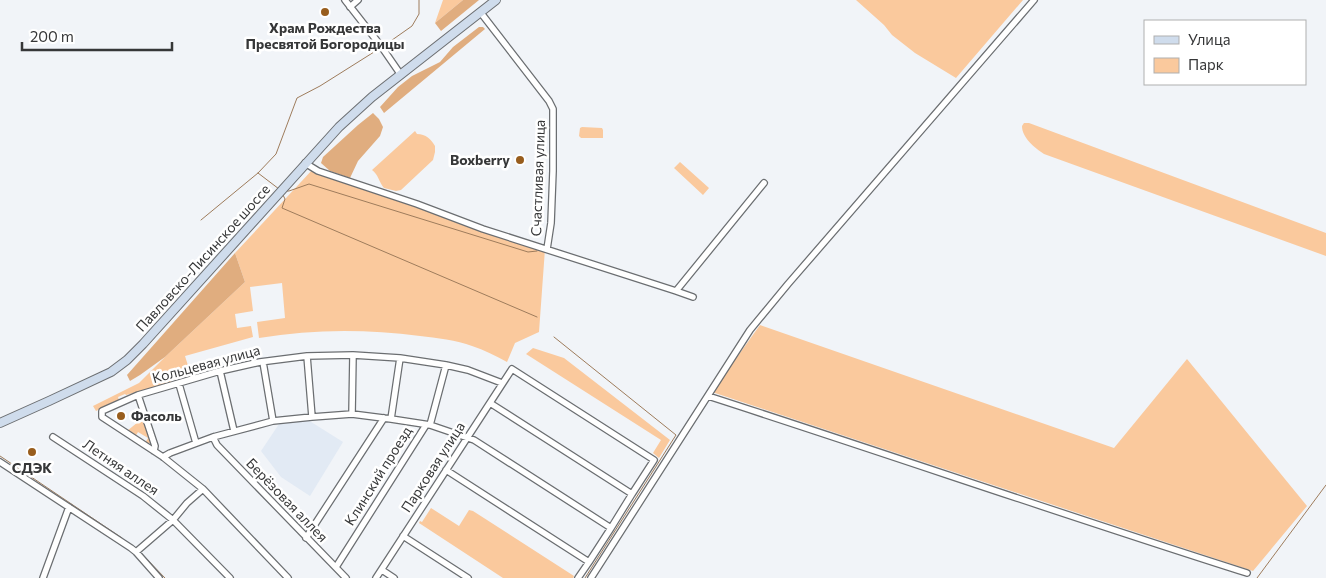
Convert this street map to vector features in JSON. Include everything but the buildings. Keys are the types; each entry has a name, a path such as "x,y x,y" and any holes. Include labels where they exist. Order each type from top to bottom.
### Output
{"main road":[{"name":"Павловско-Лисинское шоссе","path":"0,423 94,381 111,372 127,360 339,127 372,97 496,0"}],"street":[{"path":"344,0 381,46 401,75"},
{"path":"350,7 358,0"},
{"path":"591,578 754,325 924,125 1034,0"},
{"name":"Счастливая улица","path":"481,12 550,101 553,109 553,179 551,223 547,249"},
{"path":"306,163 318,171 693,297"},
{"path":"676,291 764,183"},
{"path":"352,414 353,355"},
{"name":"Кольцевая улица","path":"154,451 102,416 102,411 138,395 220,371 263,362 307,356 353,355 400,358 446,364 502,383"},
{"path":"307,356 312,417"},
{"path":"391,418 400,358"},
{"path":"263,362 273,421"},
{"name":"Клинский проезд","path":"336,567 428,425 446,364"},
{"name":"Парковая улица","path":"376,578 512,369 654,460 632,494"},
{"path":"220,371 234,431"},
{"path":"179,384 196,443"},
{"path":"138,395 155,446 154,451 203,489 288,578"},
{"path":"708,396 853,442 1066,515 1247,573"},
{"path":"490,402 632,494 578,578"},
{"path":"163,457 213,437 273,421 352,414 391,418 428,425 474,440 610,528"},
{"path":"306,538 384,418"},
{"name":"Летняя аллея","path":"53,437 143,496 173,520 230,578"},
{"name":"Берёзовая аллея","path":"213,437 217,445 346,578"},
{"path":"0,462 136,552 159,578"},
{"path":"446,470 589,562"},
{"path":"136,552 173,520 203,489"},
{"path":"43,578 69,507"},
{"path":"403,536 468,578"},
{"path":"382,570 394,578"}],"shaded area":[{"path":"463,0 479,0 441,31 435,23"},
{"path":"479,27 485,29 384,113 380,107 398,87 412,76 440,62 453,47"},
{"path":"373,113 383,127 380,136 358,161 350,178 330,171 321,163 323,157"},
{"path":"235,253 245,282 165,357 130,381 127,375"},
{"path":"308,420 343,442 310,496 281,477 261,451 279,424"}],"green space":[{"path":"443,0 463,0 435,23"},
{"path":"856,0 1023,0 956,78 915,53 892,35 884,25"},
{"path":"1024,123 1029,123 1326,233 1326,256 1044,154 1033,146 1024,135 1022,126"},
{"path":"580,128 602,128 603,138 581,138 579,136"},
{"path":"415,131 417,134 428,137 435,146 433,160 401,190 396,191 384,188 372,170"},
{"path":"680,162 709,188 703,195 674,168"},
{"path":"313,169 545,249 539,332 515,343 507,362 481,349 460,342 400,334 339,331 259,338 257,322 285,318 282,283 250,287 253,311 235,314 237,328 251,326 253,337 185,356 191,375 125,394 118,397 119,400 96,411 93,406 139,383 245,282 235,253"},
{"path":"760,325 1114,448 1187,359 1307,506 1253,571 712,392"},
{"path":"533,348 564,358 670,440 659,458 653,453 661,440 526,354"},
{"path":"143,418 152,441 150,443 145,443 148,438 138,432 135,437 127,431"},
{"path":"431,508 459,526 469,510 473,511 574,576 573,578 503,578 419,523 420,521 422,522"}],"waterway":[{"path":"385,45 412,26 419,14 419,0"},
{"path":"201,220 258,173 276,154 297,98 374,52"},
{"path":"258,173 279,189"},
{"path":"285,191 309,184 528,252 537,251"},
{"path":"283,195 285,199 282,208 537,317"},
{"path":"554,337 676,435 585,578"},
{"path":"0,456 122,538"},
{"path":"1257,578 1326,485"},
{"path":"139,551 165,578"}],"place":[{"name":"Храм Рождества Пресвятой Богородицы","path":"325,12"},
{"name":"Boxberry","path":"520,160"},
{"name":"Фасоль","path":"121,416"},
{"name":"СДЭК","path":"32,452"}]}
